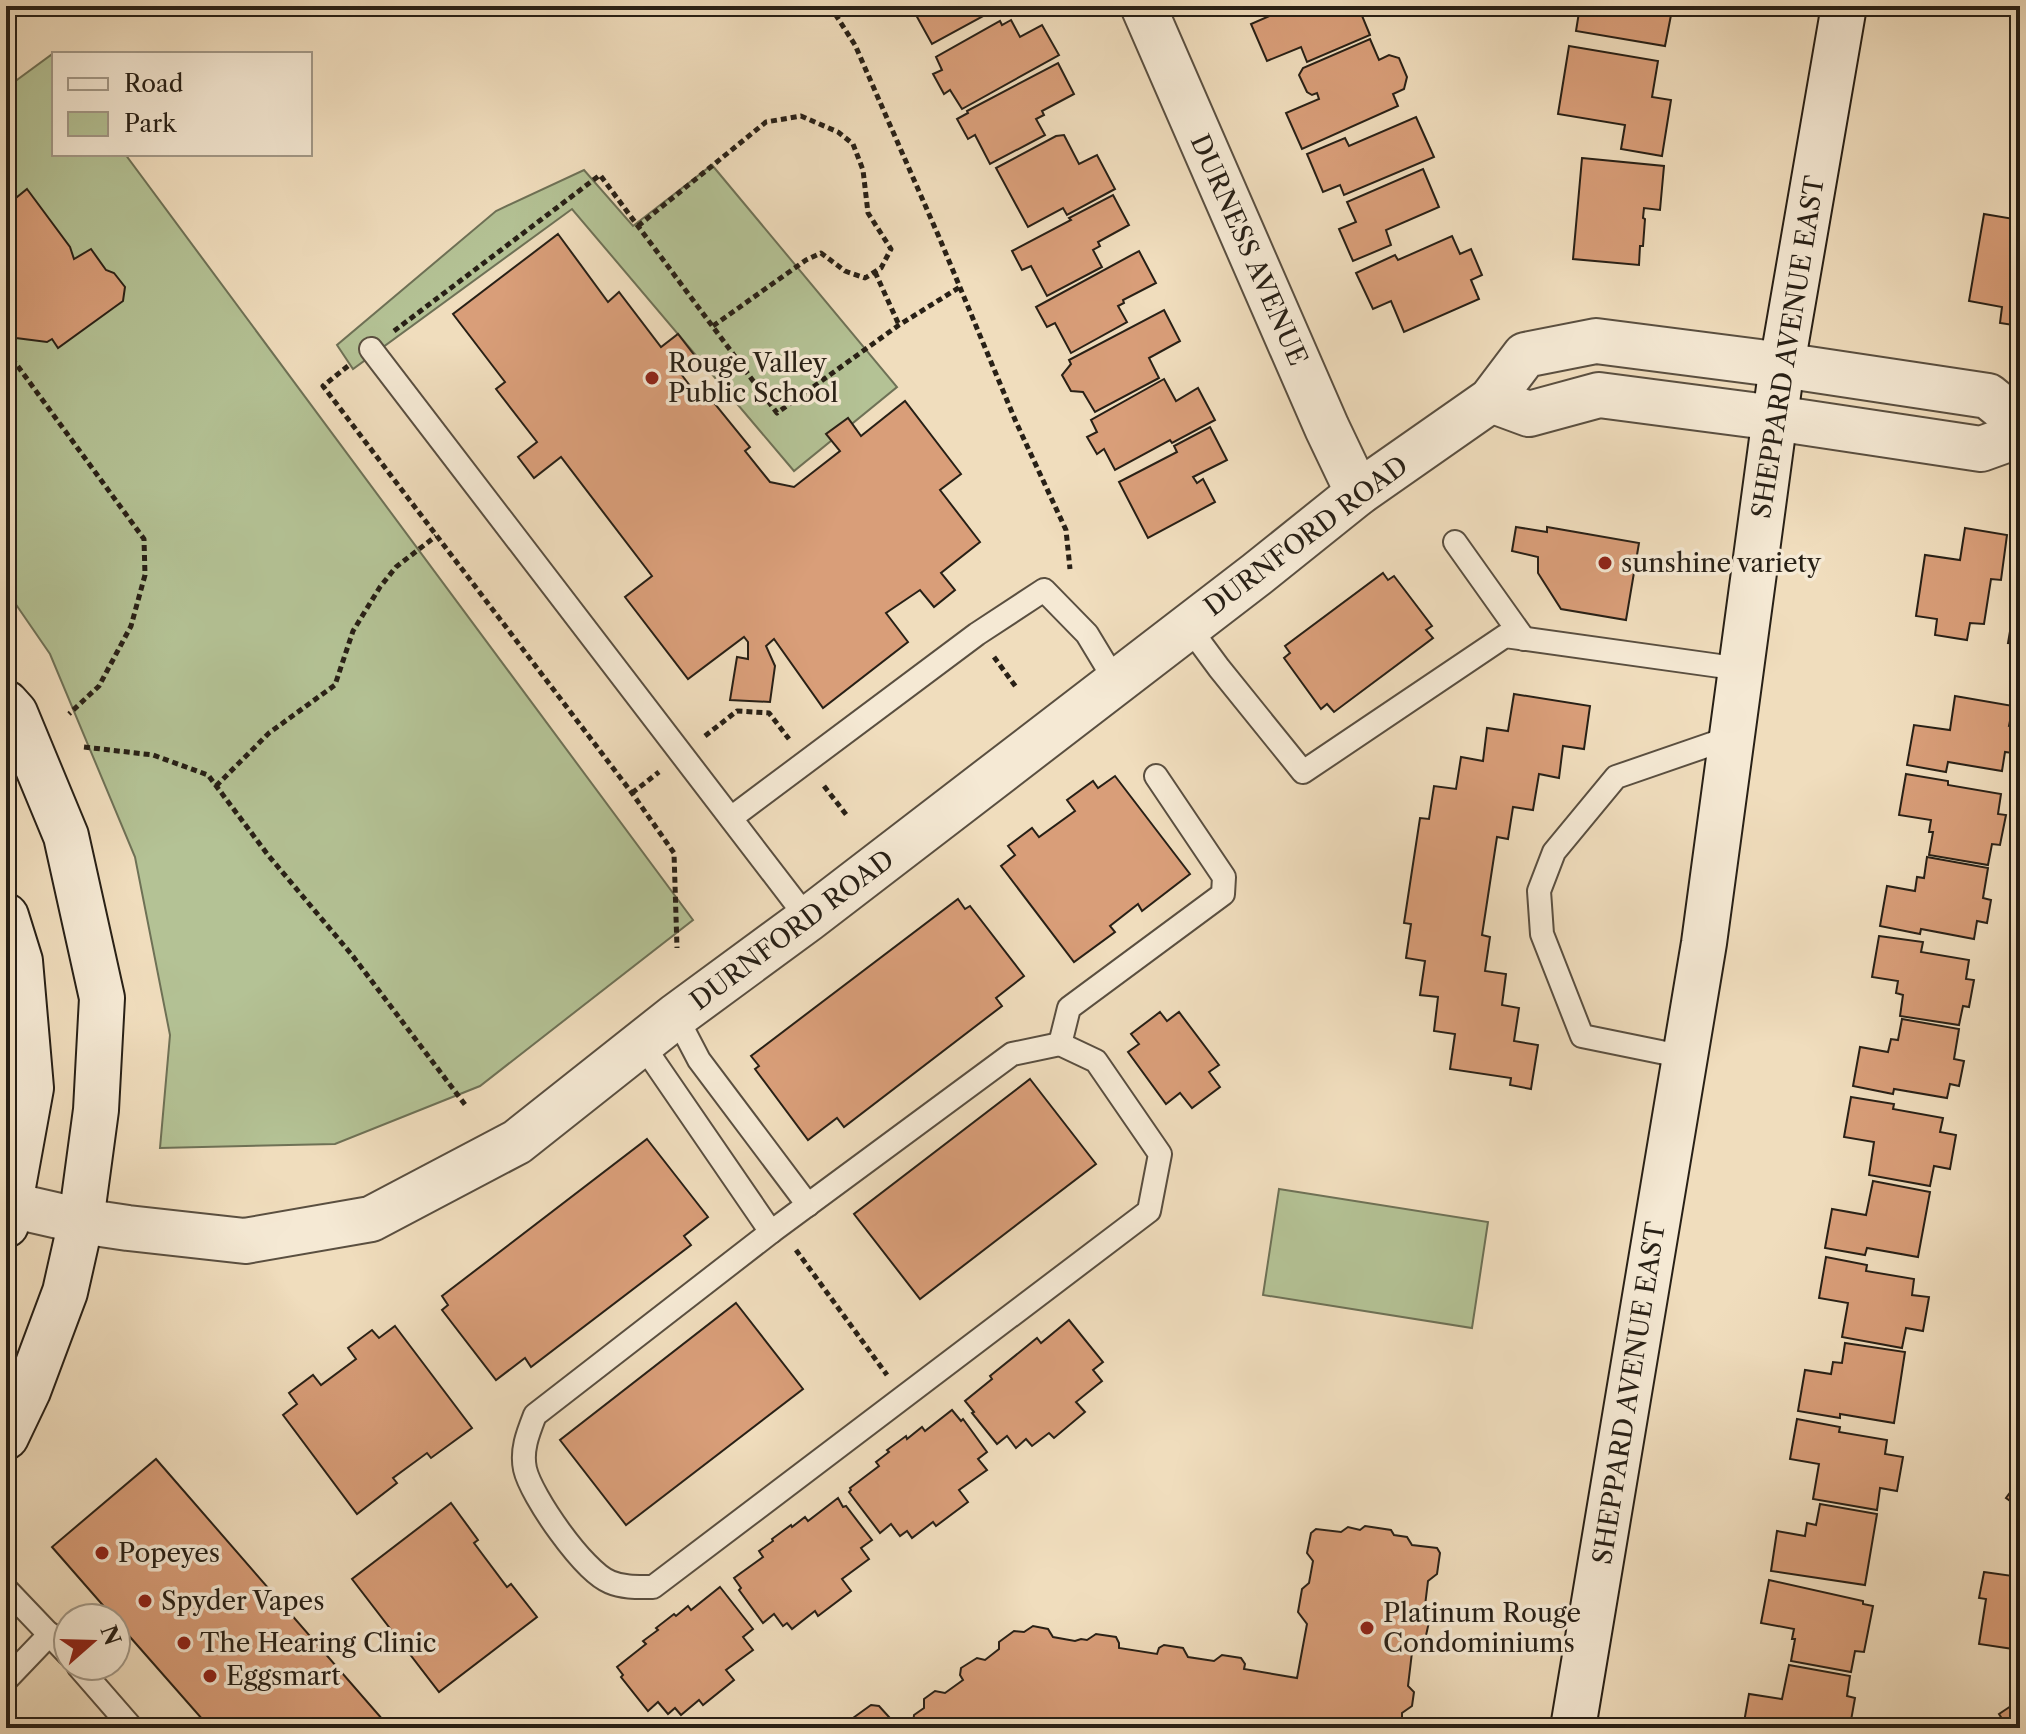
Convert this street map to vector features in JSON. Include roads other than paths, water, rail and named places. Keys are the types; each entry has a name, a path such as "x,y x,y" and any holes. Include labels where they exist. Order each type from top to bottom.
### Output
{"street":[{"name":"DURNESS AVENUE","path":"1143,6 1320,413 1358,493"},
{"name":"SHEPPARD AVENUE EAST","path":"1573,1728 1704,943 1782,365 1844,6"},
{"name":"DURNFORD ROAD","path":"7,1209 245,1241 371,1219 517,1142 676,1016 808,919 1358,493 1491,400 1525,355 1596,341 1782,365 1988,396 2020,422"},
{"path":"1491,400 1529,414 1599,395 1981,449 2020,435"},
{"path":"6,703 15,713 66,836 102,998 96,1110 81,1221 65,1292 28,1391 6,1437"},
{"path":"6,916 20,961 31,1088 7,1209"}],"lane":[{"path":"371,349 808,919"},
{"path":"1455,542 1524,639"},
{"path":"731,818 977,634 1044,590 1087,634 1116,682"},
{"path":"1188,626 1303,772 1505,636 1741,669"},
{"path":"1685,1057 1582,1036 1542,934 1539,891 1554,852 1616,777 1732,737"},
{"path":"1060,1044 1069,1008 1223,894 1224,877 1156,776"},
{"path":"676,1016 699,1060 808,1205"},
{"path":"642,1044 775,1229"},
{"path":"1060,1044 1096,1061 1160,1154 1149,1211 653,1587 622,1586 606,1581 584,1561 550,1520 526,1470 525,1440 535,1415 808,1205 1012,1054 1060,1044"},
{"path":"6,1589 50,1634 6,1680"},
{"path":"92,1682 132,1728"}],"place":[{"name":"Rouge Valley Public School","path":"652,378"},
{"name":"sunshine variety","path":"1605,563"},
{"name":"Popeyes","path":"102,1553"},
{"name":"Spyder Vapes","path":"145,1601"},
{"name":"Platinum Rouge Condominiums","path":"1367,1628"},
{"name":"The Hearing Clinic","path":"184,1643"},
{"name":"Eggsmart","path":"210,1676"}]}
